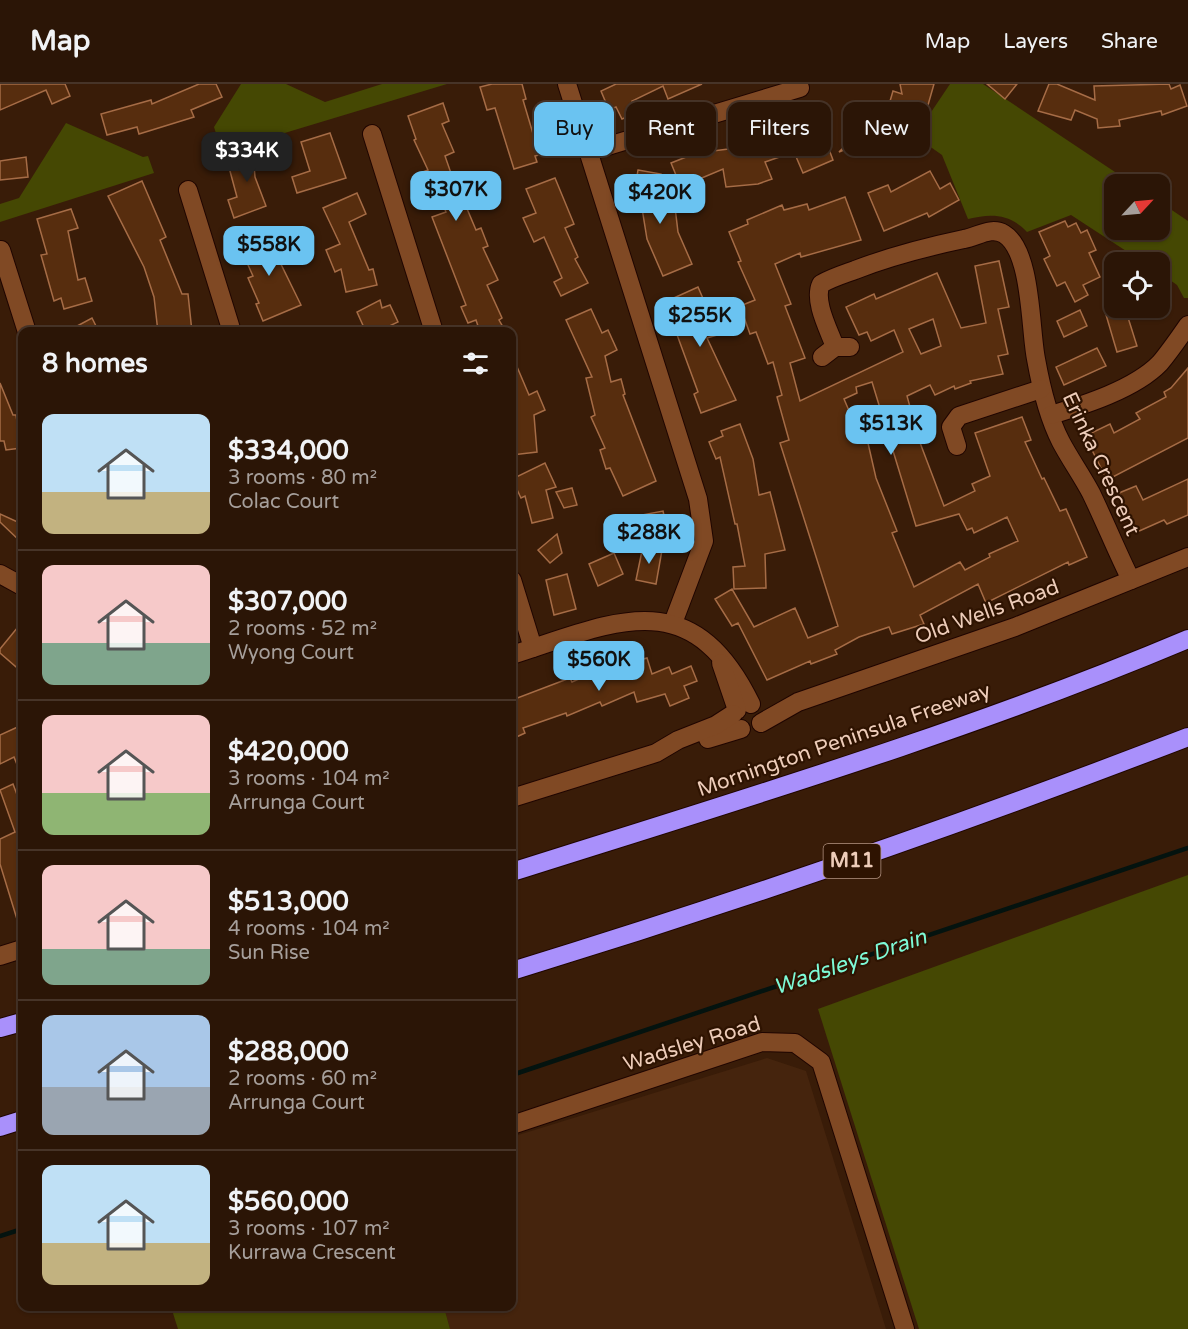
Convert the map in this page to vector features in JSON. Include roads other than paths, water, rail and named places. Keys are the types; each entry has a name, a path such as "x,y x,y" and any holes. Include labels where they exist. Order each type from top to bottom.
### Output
{"highway":[{"name":"Mornington Peninsula Freeway","path":"516,871 826,773 1058,690 1188,639"},
{"name":"M11","path":"516,970 779,886 977,818 1188,737"},
{"path":"0,1028 18,1023"},
{"path":"0,1127 18,1121"}],"street":[{"path":"567,84 573,102"},
{"path":"614,144 800,88"},
{"path":"372,134 432,327"},
{"path":"589,156 698,498 704,541 673,623"},
{"path":"188,190 230,327"},
{"name":"Erinka Crescent","path":"836,350 820,303 821,284 890,256 986,232 998,232 1012,242 1030,292 1035,357 1041,389 1060,440 1090,492 1131,580"},
{"path":"2,250 25,327"},
{"path":"1051,415 1081,406 1124,387 1158,364 1188,325"},
{"path":"957,446 951,427 959,416 1041,389"},
{"name":"Old Wells Road","path":"516,797 656,753 678,740 747,714 798,702 1015,627 1188,557"},
{"path":"0,574 18,584"},
{"path":"516,594 532,648"},
{"path":"516,654 626,620 650,619 673,623 704,640 720,658 747,714"},
{"path":"0,956 18,950"},
{"name":"Wadsley Road","path":"516,1124 762,1042 795,1043 821,1062 905,1329"}],"waterway":[{"name":"Wadsleys Drain","path":"516,1074 1188,848"},
{"name":"Wadsleys Drain","path":"0,1236 18,1230"}]}
